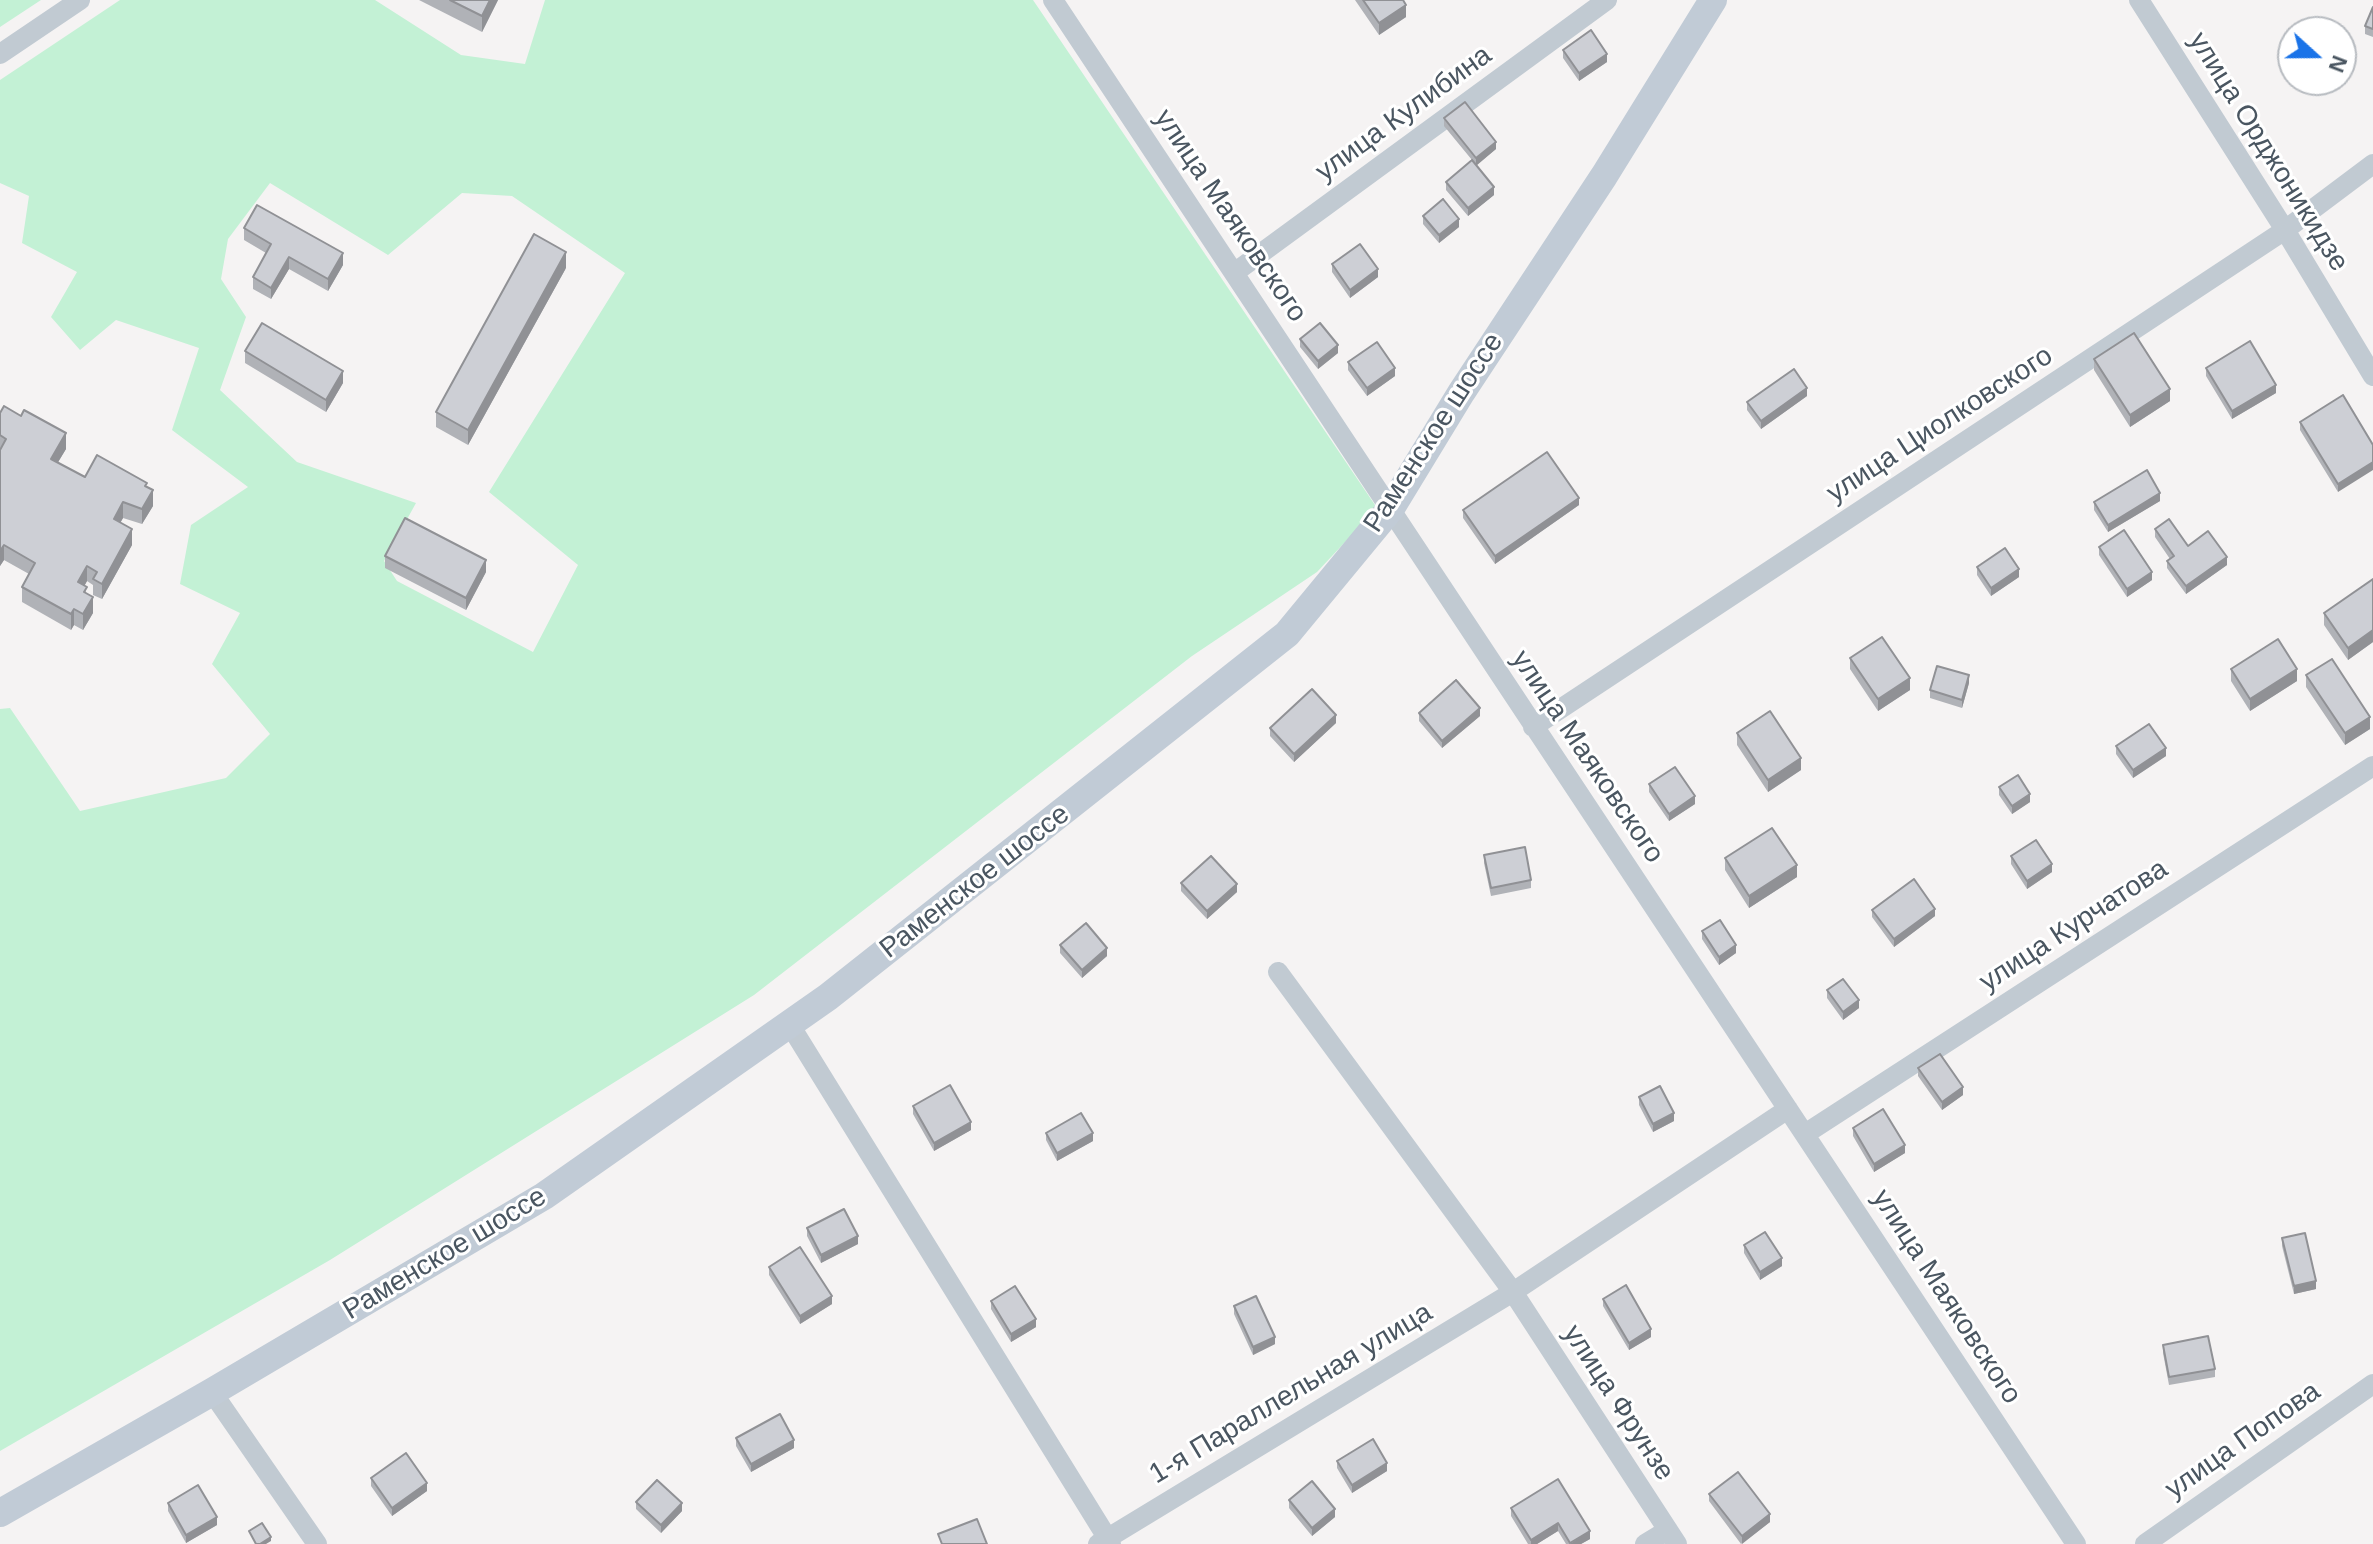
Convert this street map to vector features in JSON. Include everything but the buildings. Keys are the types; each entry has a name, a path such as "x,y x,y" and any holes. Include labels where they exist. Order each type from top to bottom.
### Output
{"main road":[{"name":"Раменское шоссе","path":"0,1513 544,1196 790,1025 1287,634 1391,508 1461,393 1604,176 1713,0"}],"street":[{"path":"0,54 80,0"},
{"name":"улица Маяковского","path":"1053,0 2076,1544"},
{"name":"улица Кулибина","path":"1234,273 1607,0"},
{"name":"улица Орджоникидзе","path":"2139,0 2285,230 2373,376"},
{"name":"улица Циолковского","path":"1533,727 2285,230 2373,164"},
{"name":"улица Курчатова","path":"1805,1134 2373,766"},
{"name":"улица Фрунзе","path":"1278,972 1513,1292 1672,1537"},
{"path":"790,1025 1105,1542"},
{"path":"1513,1292 1788,1109"},
{"name":"1-я Параллельная улица","path":"1105,1542 1513,1292"},
{"name":"улица Попова","path":"2145,1544 2373,1384"},
{"path":"212,1392 317,1544"},
{"path":"1645,1544 1672,1537"}],"green space":[{"path":"0,0 41,0 0,27"},
{"path":"120,0 375,0 461,55 525,64 545,0 1033,0 1377,508 1317,572 1192,656 754,995 330,1260 0,1451 0,709 10,708 80,811 226,778 270,734 212,664 240,613 180,584 191,525 248,487 172,430 199,348 116,320 80,350 51,317 77,272 22,243 29,196 0,183 0,80","holes":["270,183 388,255 462,193 512,196 625,273 489,492 578,565 533,652 397,581 384,561 416,503 297,462 220,390 246,317 221,279 228,239"]}]}
